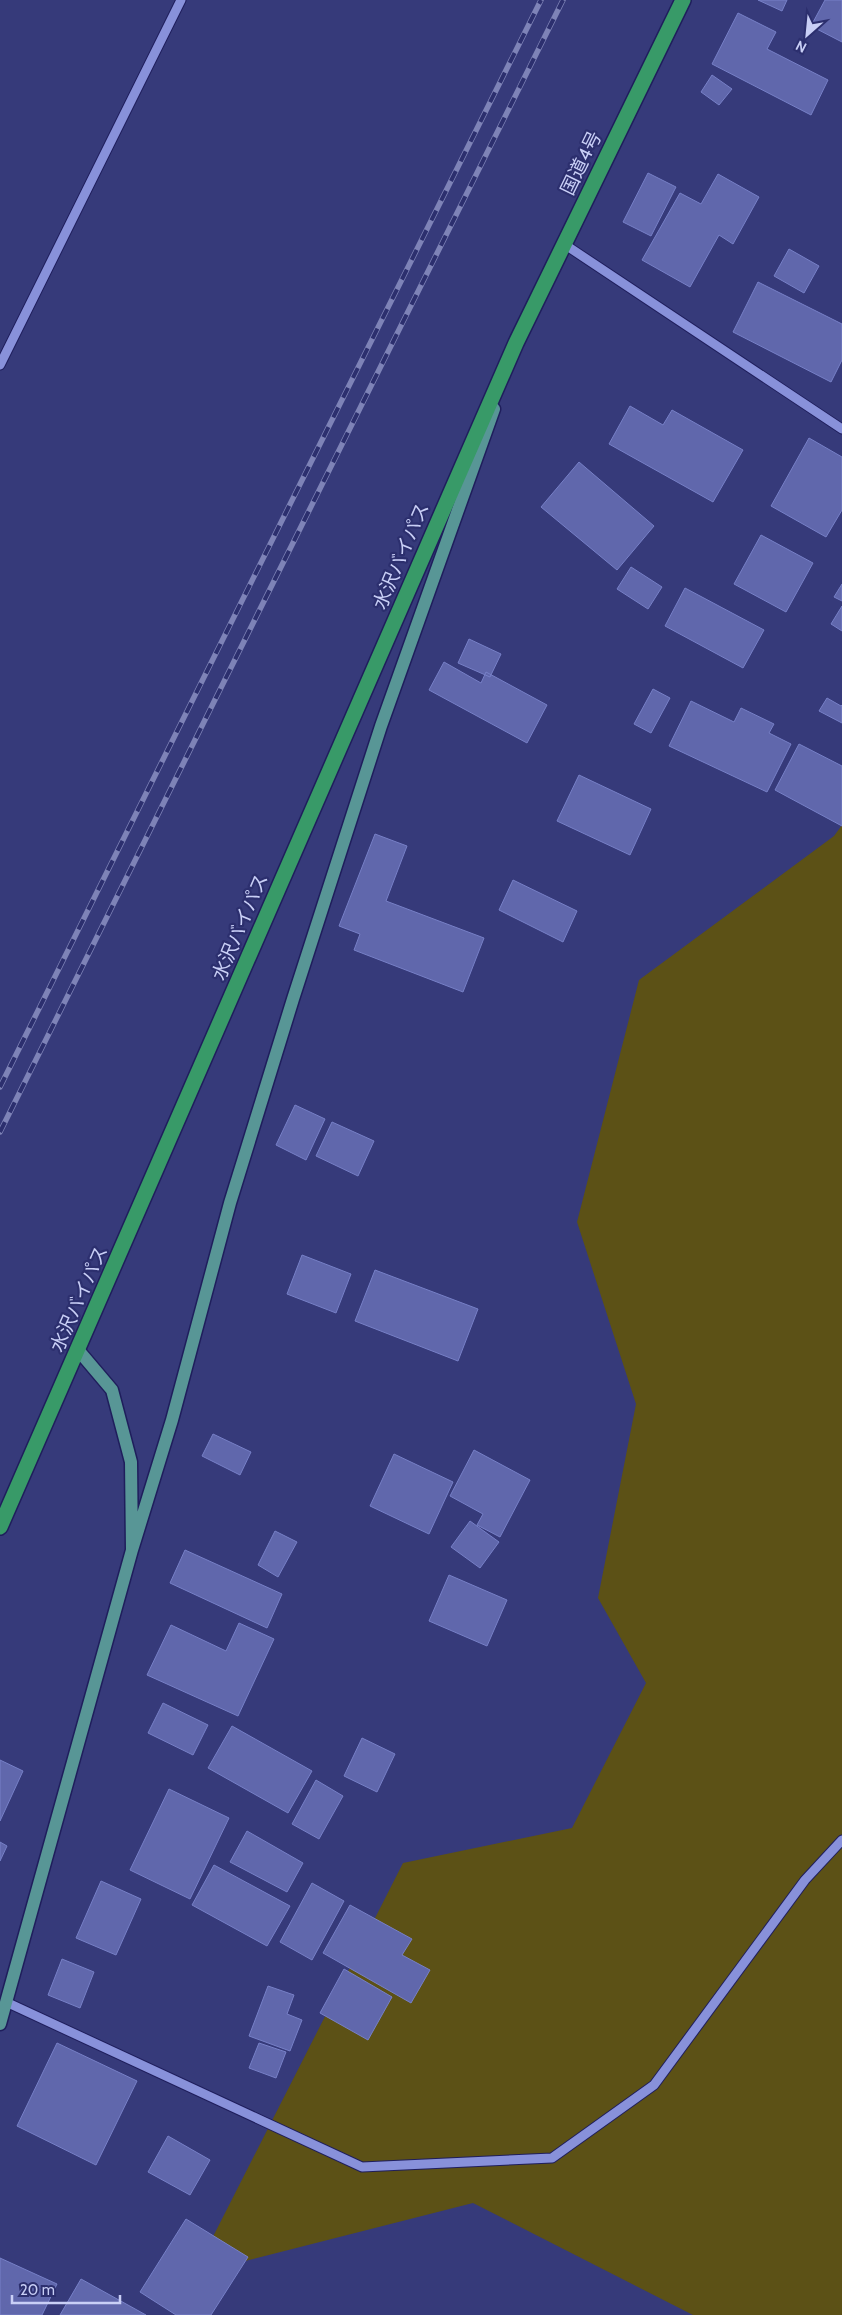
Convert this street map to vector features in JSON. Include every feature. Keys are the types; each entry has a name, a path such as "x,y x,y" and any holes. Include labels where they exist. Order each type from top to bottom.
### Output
{"highway":[{"name":"国道4号","path":"516,343 682,0"},
{"name":"水沢バイパス","path":"0,1527 79,1350 516,343"}],"main road":[{"path":"0,2024 132,1550 172,1420 230,1203 296,990 382,726 461,507 516,343"},
{"path":"79,1350 112,1390 131,1462 132,1550"}],"street":[{"path":"0,365 181,0"},
{"path":"564,244 842,429"},
{"path":"6,2002 362,2167 552,2158 654,2085 806,1880 842,1840"}],"shaded area":[{"path":"842,825 842,2315 693,2315 473,2203 194,2274 403,1863 572,1828 646,1683 598,1598 636,1404 577,1222 639,980 834,836"}],"building":[{"path":"758,0 787,0 782,11"},
{"path":"825,0 842,0 842,42 811,26"},
{"path":"738,13 776,32 767,49 828,80 811,115 712,64"},
{"path":"712,75 732,89 719,105 701,92"},
{"path":"648,173 676,187 651,236 623,222"},
{"path":"718,174 759,197 733,244 719,235 690,287 642,260 680,193 701,204"},
{"path":"789,249 819,266 804,293 774,276"},
{"path":"758,282 842,324 842,360 831,382 733,332"},
{"path":"630,406 663,425 672,410 743,450 713,502 609,444"},
{"path":"809,438 842,457 842,510 826,537 771,506"},
{"path":"579,462 654,526 617,570 541,507"},
{"path":"761,535 813,563 786,612 734,584"},
{"path":"631,567 662,587 648,609 617,589"},
{"path":"842,584 842,601 834,597"},
{"path":"685,588 764,630 743,668 665,626"},
{"path":"842,606 842,631 831,624"},
{"path":"469,639 501,654 490,677 458,663"},
{"path":"444,662 481,683 486,672 547,705 527,743 429,690"},
{"path":"653,689 670,698 651,733 634,724"},
{"path":"827,698 842,705 842,723 819,711"},
{"path":"691,701 734,722 741,708 774,724 769,733 791,744 767,792 669,746"},
{"path":"799,744 842,766 842,826 775,790"},
{"path":"579,775 651,809 630,855 557,821"},
{"path":"375,834 407,846 386,901 484,938 463,992 354,950 360,934 339,926"},
{"path":"513,880 577,911 563,942 499,910"},
{"path":"295,1105 325,1119 306,1160 276,1145"},
{"path":"332,1122 374,1141 358,1176 316,1156"},
{"path":"302,1255 351,1274 336,1313 287,1294"},
{"path":"375,1270 478,1309 458,1361 355,1321"},
{"path":"213,1434 251,1452 240,1475 202,1456"},
{"path":"474,1450 530,1480 500,1537 477,1525 483,1514 450,1496"},
{"path":"394,1454 453,1482 429,1534 370,1506"},
{"path":"470,1521 499,1542 480,1568 451,1547"},
{"path":"275,1531 297,1542 278,1577 258,1565"},
{"path":"185,1550 282,1594 267,1628 170,1583"},
{"path":"449,1575 507,1600 487,1646 429,1621"},
{"path":"239,1623 274,1639 238,1716 147,1675 171,1625 226,1651"},
{"path":"163,1703 208,1725 193,1755 148,1733"},
{"path":"232,1726 312,1771 288,1813 208,1768"},
{"path":"362,1738 395,1754 377,1792 344,1776"},
{"path":"0,1760 23,1771 0,1821"},
{"path":"316,1780 343,1796 319,1839 292,1824"},
{"path":"169,1789 229,1818 190,1899 130,1870"},
{"path":"247,1831 303,1863 287,1892 230,1862"},
{"path":"0,1842 7,1846 0,1861"},
{"path":"214,1865 290,1906 267,1946 192,1905"},
{"path":"101,1881 141,1899 116,1955 76,1938"},
{"path":"312,1883 344,1901 312,1960 280,1942"},
{"path":"350,1905 412,1939 402,1955 430,1970 411,2003 323,1953"},
{"path":"62,1959 94,1972 80,2008 48,1995"},
{"path":"344,1969 392,1997 368,2040 320,2013"},
{"path":"268,1986 294,1995 287,2014 302,2020 290,2051 249,2036"},
{"path":"57,2043 137,2081 96,2165 17,2126"},
{"path":"259,2043 286,2052 276,2078 249,2068"},
{"path":"168,2136 210,2160 190,2195 148,2172"},
{"path":"186,2219 248,2257 211,2315 176,2315 140,2292"},
{"path":"0,2258 57,2284 42,2315 0,2315"},
{"path":"81,2279 146,2315 60,2315"}],"railway":[{"path":"0,1087 541,0"},
{"path":"0,1132 563,0"}]}
